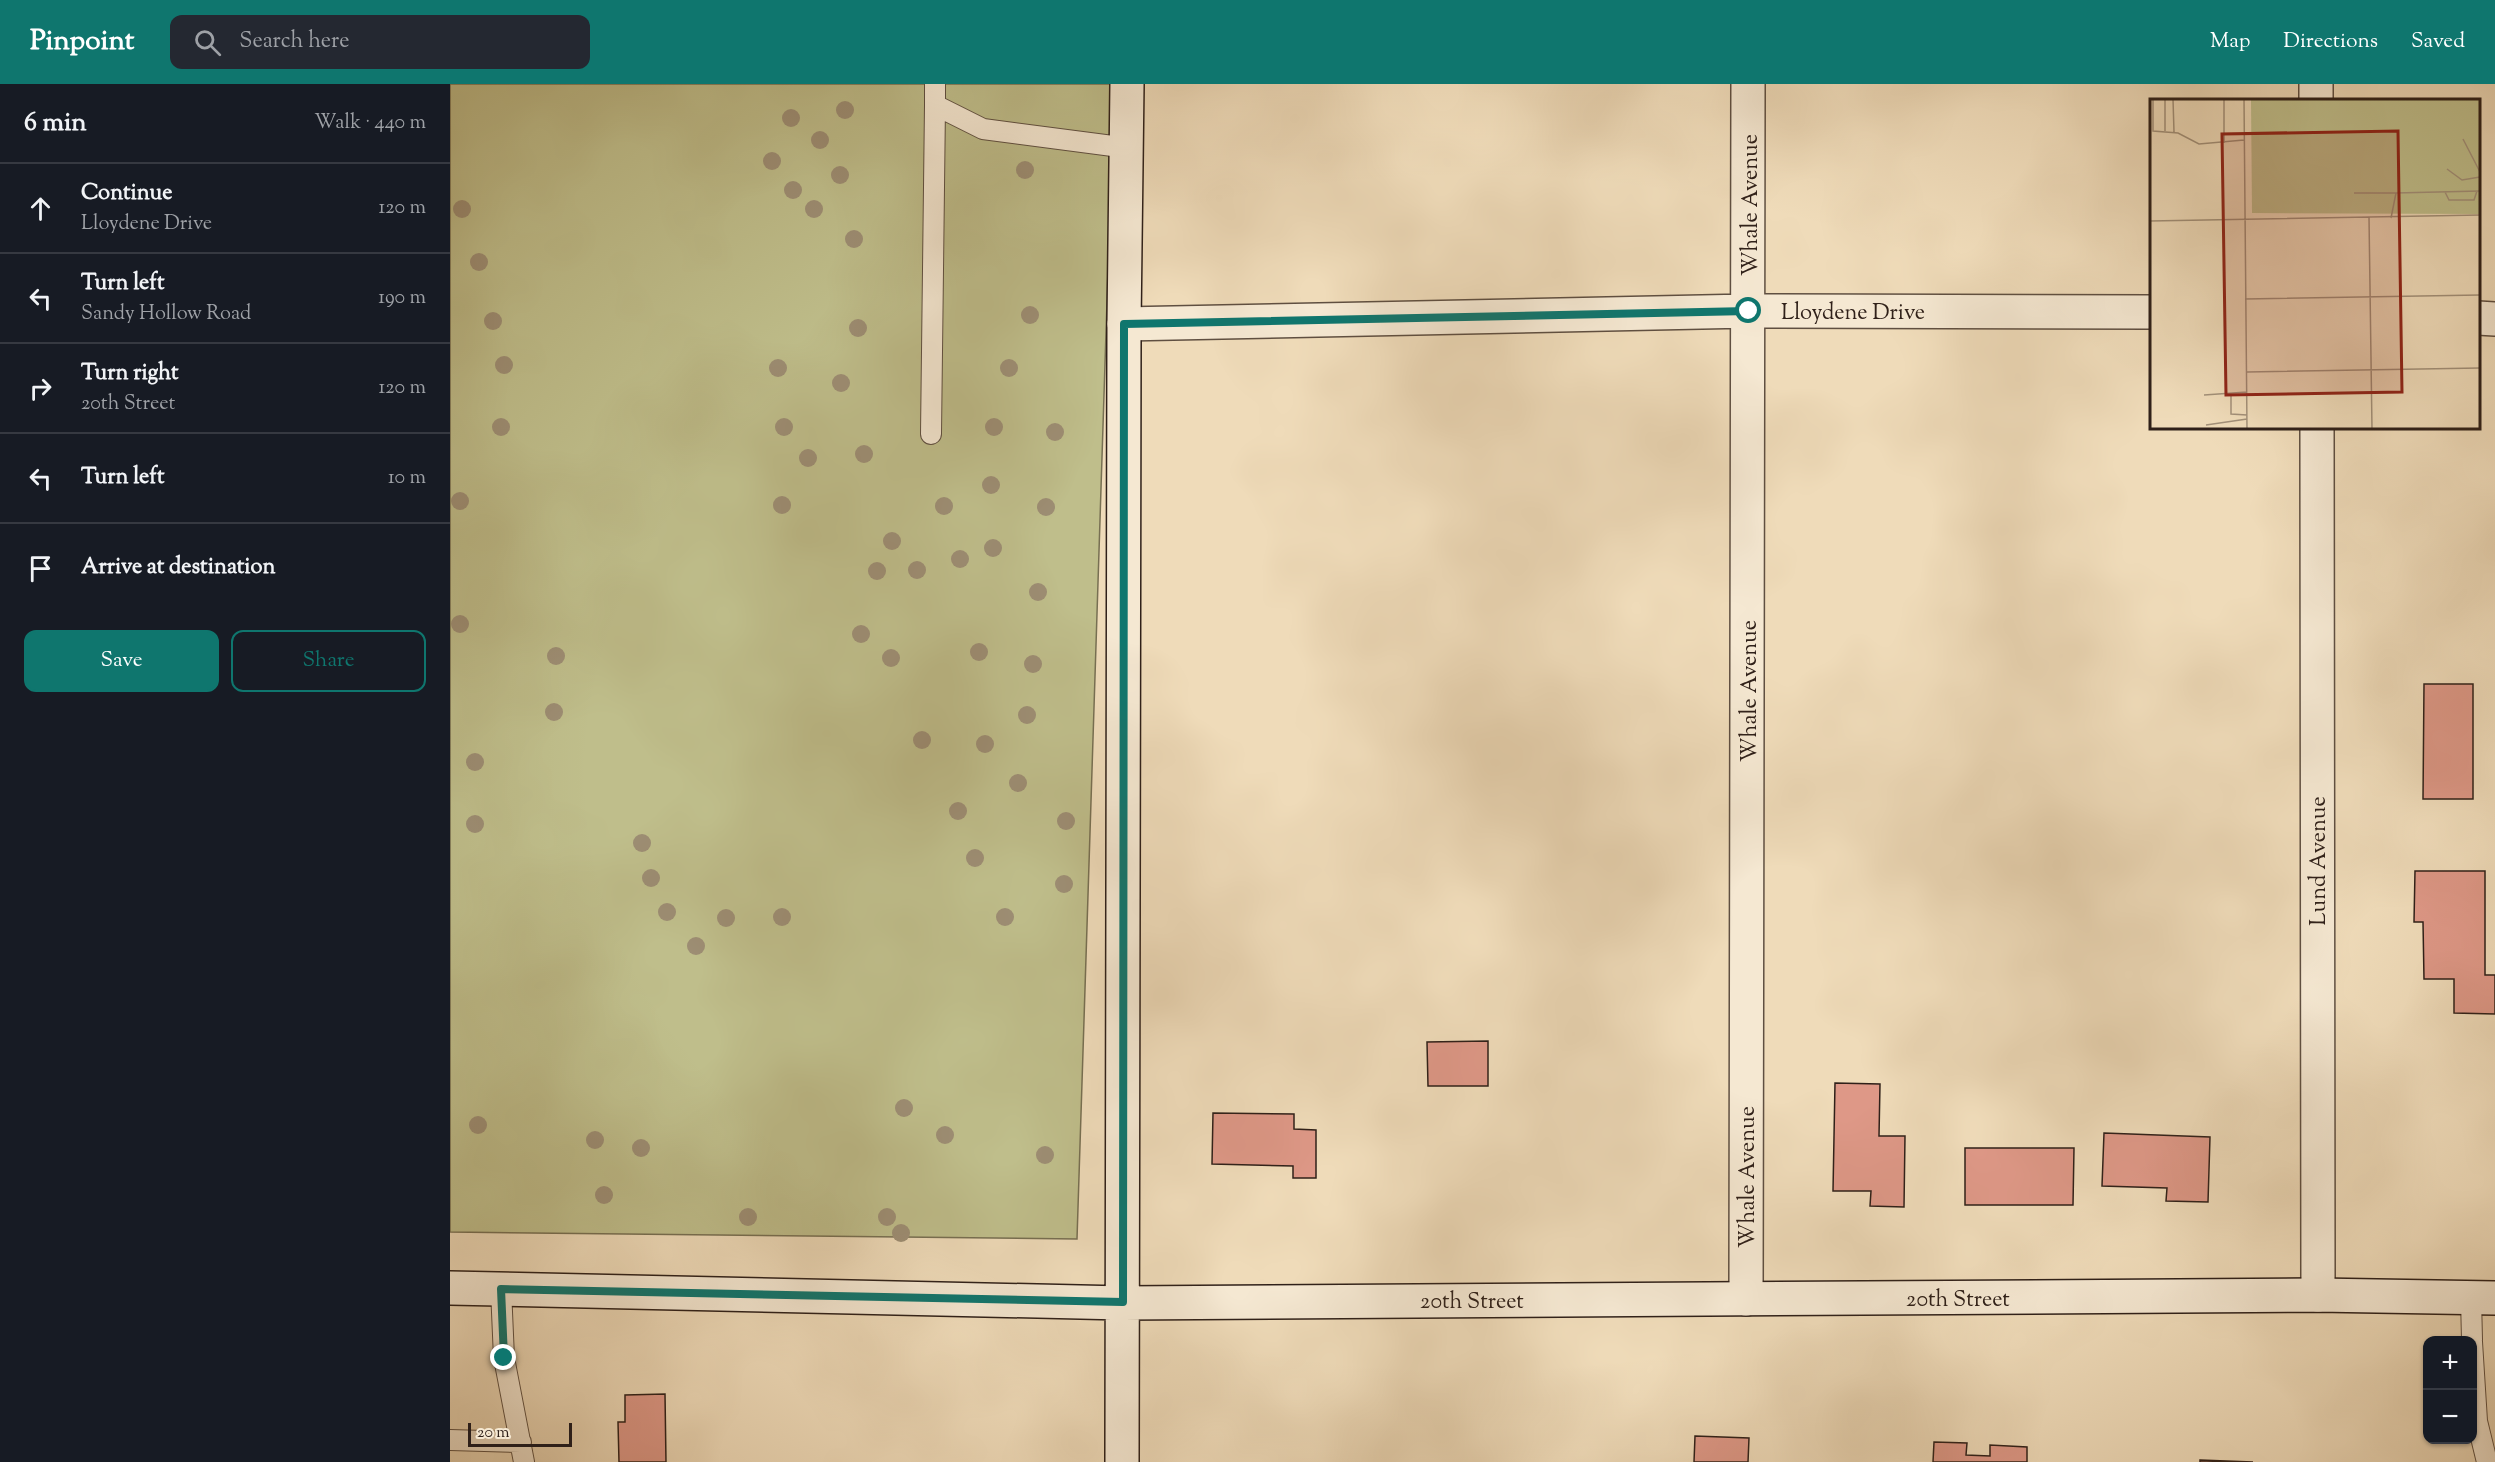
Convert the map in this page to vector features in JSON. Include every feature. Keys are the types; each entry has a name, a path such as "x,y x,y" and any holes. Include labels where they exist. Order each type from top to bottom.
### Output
{"street":[{"path":"1122,1462 1124,324 1127,84"},
{"name":"Whale Avenue","path":"1746,1299 1748,84"},
{"name":"Lloydene Drive","path":"1124,324 1749,311 2150,312"},
{"path":"2480,318 2495,319"},
{"name":"Lund Avenue","path":"2317,429 2318,1295"},
{"name":"20th Street","path":"450,1288 1123,1302 2318,1295 2483,1298"}],"lane":[{"path":"931,434 935,84"},
{"path":"935,105 983,129 1128,148"},
{"path":"501,1289 504,1358 524,1462"},
{"path":"2474,1336 2483,1298"},
{"path":"2477,1370 2486,1421 2487,1462"},
{"path":"450,1440 520,1442"}],"shaded area":[{"path":"450,84 1112,84 1112,145 1077,1239 450,1232"}],"building":[{"path":"2424,684 2473,684 2473,799 2423,799"},
{"path":"2415,871 2485,871 2485,975 2495,975 2495,1014 2454,1013 2454,979 2424,979 2423,922 2414,922"},
{"path":"1488,1041 1488,1086 1428,1086 1427,1042"},
{"path":"1835,1083 1880,1084 1879,1136 1905,1136 1904,1207 1870,1206 1871,1191 1833,1191"},
{"path":"1213,1113 1294,1114 1294,1129 1316,1130 1316,1178 1293,1178 1293,1166 1212,1164"},
{"path":"2104,1133 2210,1137 2208,1202 2166,1201 2167,1188 2102,1186"},
{"path":"1965,1148 2074,1148 2073,1205 1965,1205"},
{"path":"665,1394 666,1462 619,1462 618,1422 625,1422 625,1395"},
{"path":"1695,1436 1749,1438 1748,1462 1694,1462"},
{"path":"1934,1442 1967,1443 1966,1455 1990,1456 1990,1445 2027,1447 2027,1462 1933,1462"},
{"path":"2200,1460 2253,1462 2200,1462"}],"route":[{"path":"504,1358 501,1289 1123,1302 1124,324 1749,311"}]}
